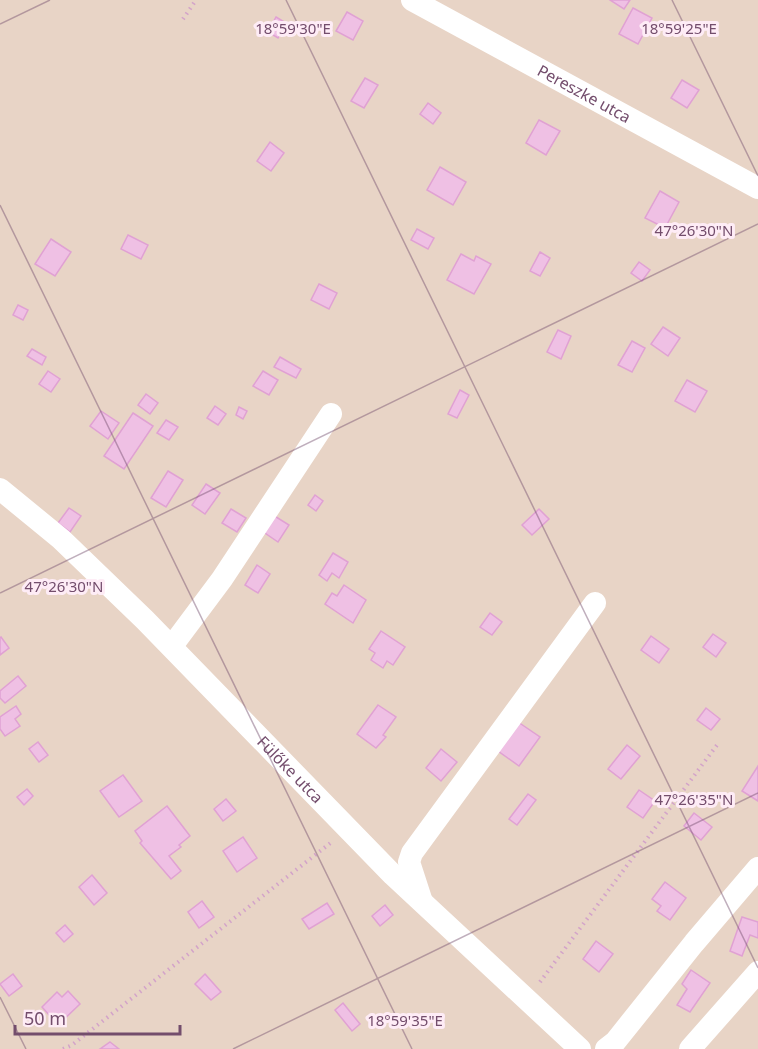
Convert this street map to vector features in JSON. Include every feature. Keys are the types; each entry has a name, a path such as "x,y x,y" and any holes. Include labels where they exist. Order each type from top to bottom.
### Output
{"street":[{"name":"Pereszke utca","path":"412,0 758,188"},
{"path":"172,645 222,579 331,414"},
{"name":"Fülőke utca","path":"0,489 61,539 172,645 346,828 422,903 579,1049"},
{"path":"422,903 409,862 412,853 595,603"},
{"path":"606,1049 615,1042 694,943 758,868"},
{"path":"690,1049 758,972"}],"path":[{"path":"183,19 196,0"},
{"path":"527,1000 717,745"},
{"path":"63,1049 72,1045 319,853 346,828"}],"shaded area":[{"path":"0,0 758,0 758,1049 0,1049"}],"building":[{"path":"610,0 630,0 624,9"},
{"path":"633,8 652,18 638,44 619,34"},
{"path":"347,12 363,21 353,40 336,31"},
{"path":"276,17 286,23 278,38 268,32"},
{"path":"365,78 378,85 364,108 351,101"},
{"path":"682,80 699,90 687,108 671,98"},
{"path":"428,103 441,113 433,124 420,114"},
{"path":"539,120 560,131 546,155 526,143"},
{"path":"270,142 284,153 271,171 257,161"},
{"path":"440,167 466,182 453,205 427,190"},
{"path":"660,191 679,202 665,228 645,218"},
{"path":"417,229 434,238 428,249 411,240"},
{"path":"128,235 148,245 141,259 121,249"},
{"path":"51,239 71,252 55,276 35,264"},
{"path":"540,252 550,258 540,276 530,271"},
{"path":"461,254 474,261 476,256 491,264 474,294 447,280"},
{"path":"639,262 650,270 642,281 631,273"},
{"path":"319,284 337,293 329,309 311,300"},
{"path":"18,305 28,310 23,320 13,315"},
{"path":"663,327 680,338 668,356 651,344"},
{"path":"558,330 571,336 561,359 547,352"},
{"path":"632,341 645,348 632,372 618,365"},
{"path":"32,349 46,357 42,365 27,356"},
{"path":"280,357 301,369 296,378 274,367"},
{"path":"48,371 60,379 51,392 39,384"},
{"path":"263,371 278,380 269,395 253,386"},
{"path":"687,380 707,391 695,412 675,401"},
{"path":"460,390 469,395 457,418 448,414"},
{"path":"146,394 158,403 150,414 138,405"},
{"path":"215,406 226,414 218,425 207,418"},
{"path":"239,407 247,411 243,419 236,415"},
{"path":"101,411 119,423 108,439 90,426"},
{"path":"133,413 153,426 124,469 104,456"},
{"path":"166,420 178,427 169,440 157,433"},
{"path":"168,471 183,480 166,507 151,498"},
{"path":"206,484 220,493 205,514 192,505"},
{"path":"315,495 323,501 316,511 308,505"},
{"path":"69,508 81,516 70,532 58,523"},
{"path":"231,509 246,518 237,532 222,523"},
{"path":"539,509 549,519 532,535 522,525"},
{"path":"273,515 289,525 278,542 262,531"},
{"path":"333,553 348,562 339,578 332,573 327,581 319,575"},
{"path":"257,565 270,574 258,593 245,585"},
{"path":"344,585 366,600 353,623 325,604 332,593 337,596"},
{"path":"490,613 502,622 492,635 480,627"},
{"path":"381,631 405,647 393,665 387,661 383,668 371,660 375,653 369,649"},
{"path":"713,634 726,643 716,657 703,647"},
{"path":"651,636 669,649 659,663 641,650"},
{"path":"0,638 9,648 0,655"},
{"path":"18,676 26,686 5,703 0,698 0,691"},
{"path":"378,705 396,717 383,735 386,737 376,748 357,734"},
{"path":"16,706 21,714 15,719 20,726 5,736 0,729 0,717"},
{"path":"706,708 720,719 711,730 697,720"},
{"path":"518,722 540,737 519,766 498,751"},
{"path":"38,742 48,755 39,762 29,749"},
{"path":"627,745 640,756 621,779 608,769"},
{"path":"441,749 457,762 441,781 426,768"},
{"path":"758,766 758,801 742,791"},
{"path":"123,775 142,801 119,817 100,791"},
{"path":"27,789 33,796 24,805 17,797"},
{"path":"639,790 655,801 643,818 627,807"},
{"path":"528,794 536,800 517,825 509,819"},
{"path":"226,799 236,811 223,821 214,809"},
{"path":"167,806 190,836 169,856 181,871 171,879 140,843 142,841 135,831"},
{"path":"694,813 712,827 701,840 684,826"},
{"path":"243,837 257,858 237,872 223,851"},
{"path":"92,875 107,893 94,905 79,887"},
{"path":"665,882 686,898 670,920 657,911 661,906 652,899"},
{"path":"202,901 214,917 199,928 188,912"},
{"path":"327,903 334,914 309,929 302,919"},
{"path":"385,905 393,915 380,926 372,916"},
{"path":"742,917 758,922 758,938 750,935 742,956 730,951"},
{"path":"65,925 73,934 64,942 56,933"},
{"path":"596,941 613,954 599,972 583,959"},
{"path":"691,970 710,983 690,1012 677,1005 687,989 682,984"},
{"path":"13,974 22,986 9,996 0,984"},
{"path":"205,974 221,992 211,1000 195,984"},
{"path":"68,991 80,1004 58,1025 42,1007 57,992 62,997"},
{"path":"343,1003 360,1024 352,1031 335,1010"},
{"path":"110,1042 119,1049 100,1049"}]}
